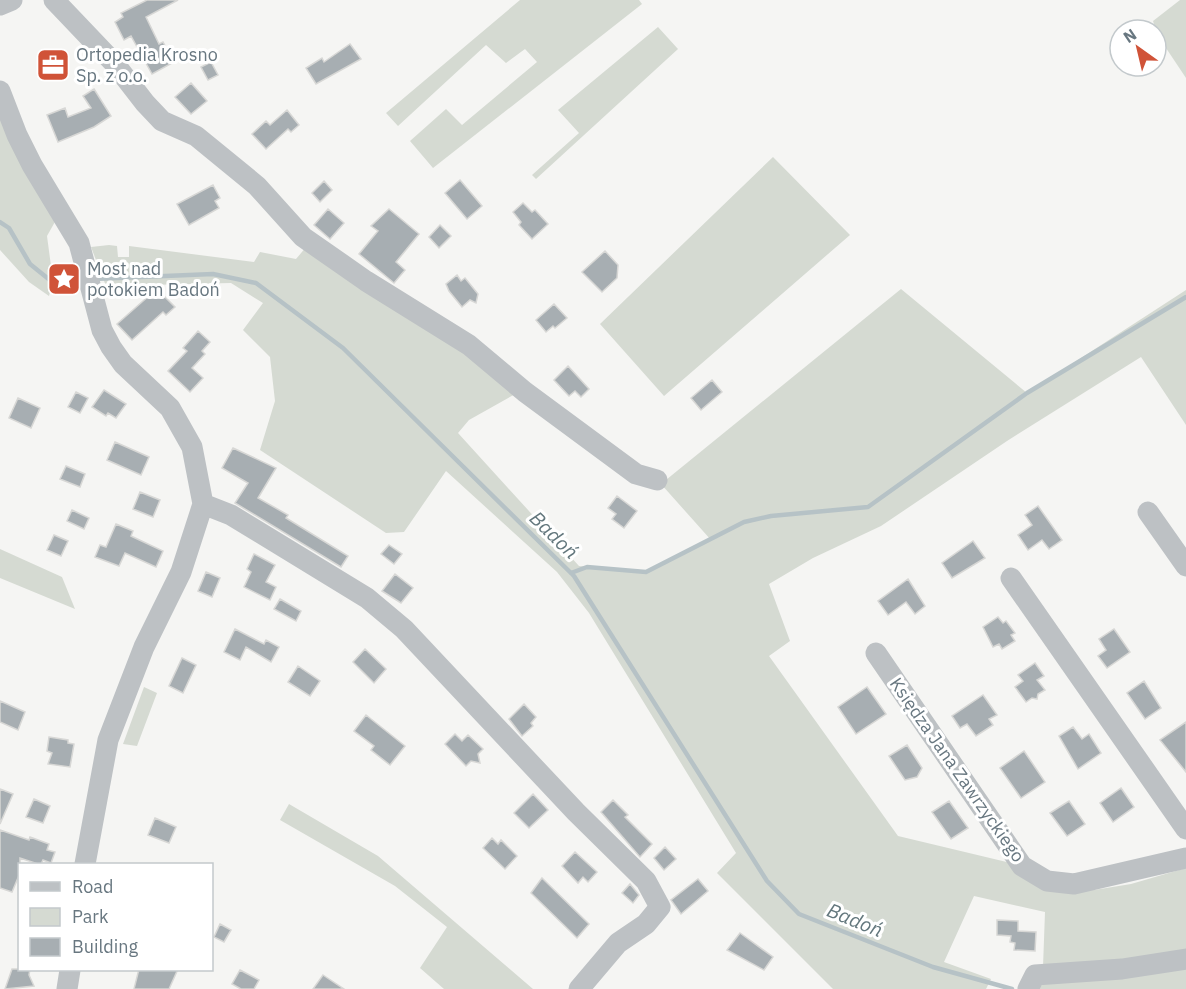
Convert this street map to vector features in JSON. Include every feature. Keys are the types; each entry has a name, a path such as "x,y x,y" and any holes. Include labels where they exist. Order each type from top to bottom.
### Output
{"street":[{"path":"0,5 12,0"},
{"path":"54,0 107,55 145,104 162,121 196,136 248,179 303,237 366,281 469,345 525,392 636,474 657,480"},
{"path":"0,91 17,135 32,165 79,243 102,330 111,347 123,364 170,408 185,431 192,447 203,504 181,572 144,647 108,740 85,863"},
{"path":"203,504 231,515 367,598 404,629 576,812 646,881 660,907 645,924 618,943 579,989"},
{"path":"1148,512 1186,566"},
{"path":"1011,578 1186,829"},
{"name":"Księdza Jana Zawrzyckiego","path":"876,653 1022,866 1047,881 1074,884 1186,858"},
{"path":"1029,986 1035,975 1122,969 1186,959"},
{"path":"67,989 70,971"}],"green space":[{"path":"520,0 639,0 642,4 433,168 410,141 446,109 462,125 537,62 525,49 506,63 486,45 398,126 386,113"},
{"path":"1180,0 1186,0 1186,78 1168,51 1168,18 1157,18"},
{"path":"658,27 678,49 536,179 532,175 579,133 558,110"},
{"path":"0,113 56,220 47,236 53,281 49,296 29,282 0,250"},
{"path":"773,157 850,235 664,396 600,324"},
{"path":"117,246 118,257 129,257 129,246 254,262 260,252 296,259 307,246 464,350 517,393 469,420 458,433 579,566 646,572 711,540 661,484 901,289 1027,393 1186,290 1186,425 1141,357 1007,441 881,526 813,558 769,584 790,641 769,656 898,836 1015,864 1094,890 1131,884 1186,868 1186,954 1043,967 1045,912 974,896 944,962 991,979 986,989 833,989 717,873 736,853 589,613 557,572 446,471 404,532 386,533 260,450 275,401 270,357 243,330 263,303 231,283 106,286 91,247"},
{"path":"0,549 62,577 75,609 0,578"},
{"path":"144,687 157,693 137,746 123,744"},
{"path":"289,804 378,856 533,989 444,989 420,968 447,927 395,886 280,820"},
{"path":"1186,963 1186,989 1036,989 1037,982"}],"building":[{"path":"147,0 178,0 146,17 159,44 163,42 174,62 152,74 131,36 124,40 115,22 123,17 121,13"},
{"path":"350,44 361,59 316,84 306,68 322,58 324,62"},
{"path":"211,62 218,75 208,80 201,67"},
{"path":"191,83 207,101 191,114 175,97"},
{"path":"94,89 111,116 94,127 58,142 47,115 65,108 68,117 91,108 83,96"},
{"path":"287,110 299,125 291,132 288,129 266,149 252,134 266,121 270,125"},
{"path":"460,180 482,206 467,219 445,193"},
{"path":"324,181 332,190 320,202 312,193"},
{"path":"213,185 220,198 215,201 219,208 189,225 177,204"},
{"path":"523,203 532,212 535,210 548,224 532,239 519,225 521,222 513,212"},
{"path":"328,209 344,223 330,239 314,225"},
{"path":"389,209 419,234 396,262 405,270 394,283 359,254 378,231 371,226"},
{"path":"440,225 451,236 439,248 429,237"},
{"path":"605,251 618,265 617,278 602,292 582,272"},
{"path":"457,275 461,281 465,278 478,294 476,303 470,300 462,307 449,291 446,284"},
{"path":"160,292 175,307 166,315 163,312 132,340 117,324 151,294 154,297"},
{"path":"554,304 567,318 546,332 536,320"},
{"path":"198,331 210,342 202,351 205,354 192,368 203,378 190,392 168,371 187,351 183,348"},
{"path":"568,366 589,389 581,397 575,391 569,396 554,380"},
{"path":"712,380 722,392 701,410 691,398"},
{"path":"104,390 126,404 116,418 108,413 106,416 92,407"},
{"path":"76,392 88,398 80,413 68,407"},
{"path":"18,398 40,408 31,428 9,418"},
{"path":"115,442 149,457 141,475 107,460"},
{"path":"233,448 276,468 258,498 288,515 286,518 348,556 341,567 235,503 248,483 222,468"},
{"path":"66,466 85,474 80,487 60,479"},
{"path":"140,492 160,500 153,517 133,509"},
{"path":"617,496 637,511 624,528 612,519 616,514 608,508"},
{"path":"1038,506 1062,540 1049,549 1042,540 1028,550 1018,535 1032,525 1025,515"},
{"path":"72,510 89,518 84,529 67,521"},
{"path":"116,524 133,531 131,536 163,551 156,567 125,553 119,566 95,557 100,545 106,547"},
{"path":"54,535 68,541 61,556 47,550"},
{"path":"973,541 985,558 952,578 942,563"},
{"path":"389,545 402,554 394,564 381,554"},
{"path":"254,554 275,565 266,582 276,587 270,600 244,587 251,572 247,569"},
{"path":"206,572 220,578 212,597 198,591"},
{"path":"395,574 413,588 401,603 382,591"},
{"path":"908,579 925,606 915,614 906,602 888,615 878,601"},
{"path":"280,599 301,611 296,621 274,609"},
{"path":"998,617 1003,623 1006,621 1015,633 1011,635 1015,641 1002,649 999,644 993,647 983,627"},
{"path":"235,629 264,644 266,640 279,647 271,662 246,647 240,660 224,652"},
{"path":"1114,629 1130,652 1107,668 1098,656 1106,650 1099,639"},
{"path":"365,649 386,669 374,683 353,662"},
{"path":"182,658 196,665 183,693 169,686"},
{"path":"1035,663 1044,676 1037,680 1045,690 1038,694 1037,699 1032,698 1026,702 1015,687 1023,681 1018,675"},
{"path":"298,666 320,681 310,696 288,682"},
{"path":"1144,681 1161,708 1145,719 1127,693"},
{"path":"867,687 886,714 856,734 838,707"},
{"path":"983,695 997,715 989,719 993,725 976,736 967,724 960,728 952,716"},
{"path":"0,701 25,712 18,730 0,722"},
{"path":"524,704 536,717 531,723 533,726 522,736 509,719"},
{"path":"366,715 405,746 390,765 371,750 374,746 354,731"},
{"path":"1186,722 1186,772 1160,740"},
{"path":"1073,727 1082,739 1089,734 1101,753 1078,769 1059,736"},
{"path":"455,734 462,741 468,735 483,749 478,754 480,763 471,761 466,766 445,744"},
{"path":"49,737 68,740 68,743 74,744 70,767 48,764 52,753 47,751"},
{"path":"907,745 922,768 917,777 905,780 889,756"},
{"path":"1024,751 1045,782 1021,798 1000,768"},
{"path":"1121,788 1134,807 1113,822 1100,803"},
{"path":"0,789 13,794 0,824"},
{"path":"533,794 548,810 529,828 514,813"},
{"path":"34,799 50,806 43,823 26,817"},
{"path":"613,800 628,815 625,817 652,844 640,857 601,812"},
{"path":"949,801 968,828 951,839 932,812"},
{"path":"1069,801 1085,824 1067,836 1050,813"},
{"path":"155,818 176,827 169,843 148,835"},
{"path":"0,830 49,844 47,850 55,852 51,863 43,860 42,863 35,863 20,858 18,878 12,892 0,888"},
{"path":"492,838 498,844 501,840 517,856 505,869 483,848"},
{"path":"665,847 676,859 664,870 654,858"},
{"path":"575,852 597,872 588,882 583,877 578,883 562,866"},
{"path":"542,878 589,924 577,938 531,893"},
{"path":"698,879 708,891 681,914 671,900"},
{"path":"630,884 639,895 633,903 622,893"},
{"path":"997,920 1018,921 1018,931 1036,932 1035,951 1014,950 1015,943 1010,942 1011,936 997,935"},
{"path":"220,924 231,930 224,942 214,937"},
{"path":"740,933 773,957 764,970 727,950"},
{"path":"12,969 30,971 34,986 5,989"},
{"path":"240,970 259,980 254,989 241,989 232,984"},
{"path":"138,971 177,971 169,989 134,989"},
{"path":"323,975 344,989 313,989"}],"waterway":[{"name":"Badoń","path":"0,222 9,228 30,264 51,281 82,279"},
{"name":"Badoń","path":"93,279 213,274 256,283 343,348 574,576 767,881 799,914 933,967 1012,989"},
{"path":"571,573 587,567 646,572 744,522 771,516 868,507 1027,393 1186,297"}],"place":[{"name":"Ortopedia Krosno Sp. z o.o.","path":"53,65"},
{"name":"Most nad potokiem Badoń","path":"64,279"}]}
